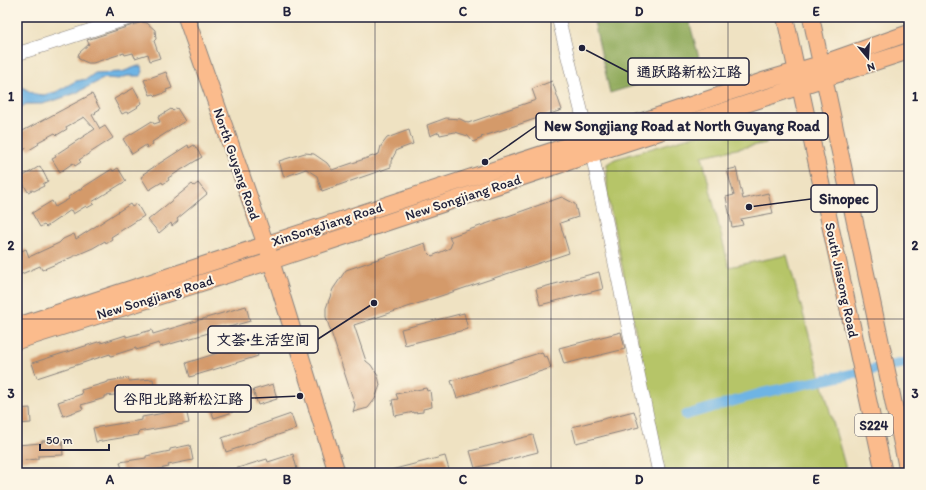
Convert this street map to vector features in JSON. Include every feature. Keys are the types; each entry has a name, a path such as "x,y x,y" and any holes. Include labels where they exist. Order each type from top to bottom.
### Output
{"main road":[{"name":"North Guyang Road","path":"186,17 271,261 337,473"},
{"name":"South Jiasong Road","path":"785,17 884,473"},
{"name":"South Jiasong Road","path":"811,17 908,473"},
{"path":"822,72 909,32"},
{"path":"799,79 909,51"},
{"name":"XinSongJiang Road","path":"17,326 265,244 590,146 763,81 799,79"},
{"name":"New Songjiang Road","path":"17,341 271,261 590,146"}],"street":[{"path":"17,54 132,17"},
{"path":"558,17 590,146 659,473"}],"green space":[{"path":"593,17 688,17 701,65 610,93"},
{"path":"765,115 766,143 702,156 729,267 787,255 847,473 665,473 607,194 607,164 615,159"}],"water":[{"path":"141,66 143,71 141,76 127,76 119,79 105,78 76,93 42,104 26,104 17,110 17,84 34,94 44,95 56,92 76,81 87,79 95,73 122,72"}],"building":[{"path":"142,22 147,23 155,30 156,39 154,41 160,58 150,61 148,54 135,58 133,53 125,55 124,53 93,63 88,63 79,59 79,53 89,44 87,40"},
{"path":"166,72 172,88 166,90 167,92 156,96 154,94 150,95 144,80"},
{"path":"552,81 562,110 481,137 482,138 473,142 468,136 455,132 440,135 439,132 430,136 427,125 446,118 460,119 468,123 536,100 532,89"},
{"path":"134,88 142,103 128,113 126,112 122,114 114,99"},
{"path":"92,94 100,109 92,115 100,129 105,126 113,138 79,160 81,162 75,166 73,163 60,172 52,159 56,157 55,155 95,129 84,117 66,127 67,129 57,135 55,133 38,142 39,144 29,150 27,148 23,150 17,140 17,134"},
{"path":"177,108 185,121 152,142 153,144 147,148 146,145 132,154 123,139 152,121 154,124 160,122 158,117 171,109 173,111"},
{"path":"409,130 413,144 397,150 391,161 391,167 322,191 317,176 306,169 284,177 279,161 305,153 314,154 327,163 332,170 379,154 381,146 387,138"},
{"path":"188,145 189,148 194,145 202,157 168,178 169,180 163,184 162,182 149,190 141,177 144,175 143,174"},
{"path":"40,166 48,181 43,184 44,186 28,192 20,178"},
{"path":"118,168 126,181 92,202 94,204 87,208 86,206 73,214 71,210 46,227 44,225 40,227 32,213 52,201 55,207 112,169 113,171"},
{"path":"736,168 743,199 768,193 773,213 741,219 743,225 732,227 726,197 734,195 727,170"},
{"path":"198,183 207,194 177,219 178,221 172,226 171,223 159,233 148,220 192,184 194,186"},
{"path":"562,197 575,204 578,217 560,223 569,253 354,325 366,361 371,365 378,376 380,385 375,399 368,408 353,412 355,405 326,317 326,308 333,289 346,270 425,243 427,251 432,256 450,248 452,243 449,237"},
{"path":"130,204 132,207 137,204 144,216 111,237 112,239 106,243 105,241 93,248 42,270 40,266 17,276 17,253 26,249 29,257 74,234 76,239"},
{"path":"599,272 603,289 540,305 536,289"},
{"path":"246,306 250,321 160,347 159,343 111,356 110,354 37,378 32,363 101,341 101,343 126,335 126,337 152,330 153,334"},
{"path":"464,313 468,329 405,345 401,329"},
{"path":"621,332 625,349 564,364 559,348"},
{"path":"253,342 258,356 190,377 186,363"},
{"path":"542,352 544,357 547,356 551,368 457,398 451,381"},
{"path":"128,378 129,381 153,379 155,394 134,396 134,393 105,396 105,398 81,405 83,409 63,416 58,402 82,394 81,390 108,381"},
{"path":"273,384 277,399 258,405 253,390"},
{"path":"426,388 427,391 430,390 432,407 423,409 423,412 414,412 395,416 392,400 398,399 396,394"},
{"path":"229,397 233,412 214,418 209,404"},
{"path":"30,408 31,423 17,424 17,409"},
{"path":"186,409 189,423 138,432 139,435 96,442 93,428 142,420 142,417"},
{"path":"634,411 639,427 576,443 572,427"},
{"path":"291,414 296,429 226,452 222,438"},
{"path":"533,435 538,452 475,468 470,451"},
{"path":"62,440 63,455 38,456 38,459 17,461 17,445 42,443 42,441"},
{"path":"190,445 193,460 168,465 169,467 143,472 144,473 123,473 120,462 146,458 146,456"},
{"path":"293,454 297,469 283,473 228,473 228,471 267,459 268,462"},
{"path":"445,456 450,473 391,473 391,470"}],"waterway":[{"path":"686,415 762,393 909,362"}],"place":[{"name":"通跃路新松江路","path":"582,48"},
{"name":"New Songjiang Road at North Guyang Road","path":"485,162"},
{"name":"Sinopec","path":"749,207"},
{"name":"文荟·生活空间","path":"374,303"},
{"name":"谷阳北路新松江路","path":"300,396"}]}
